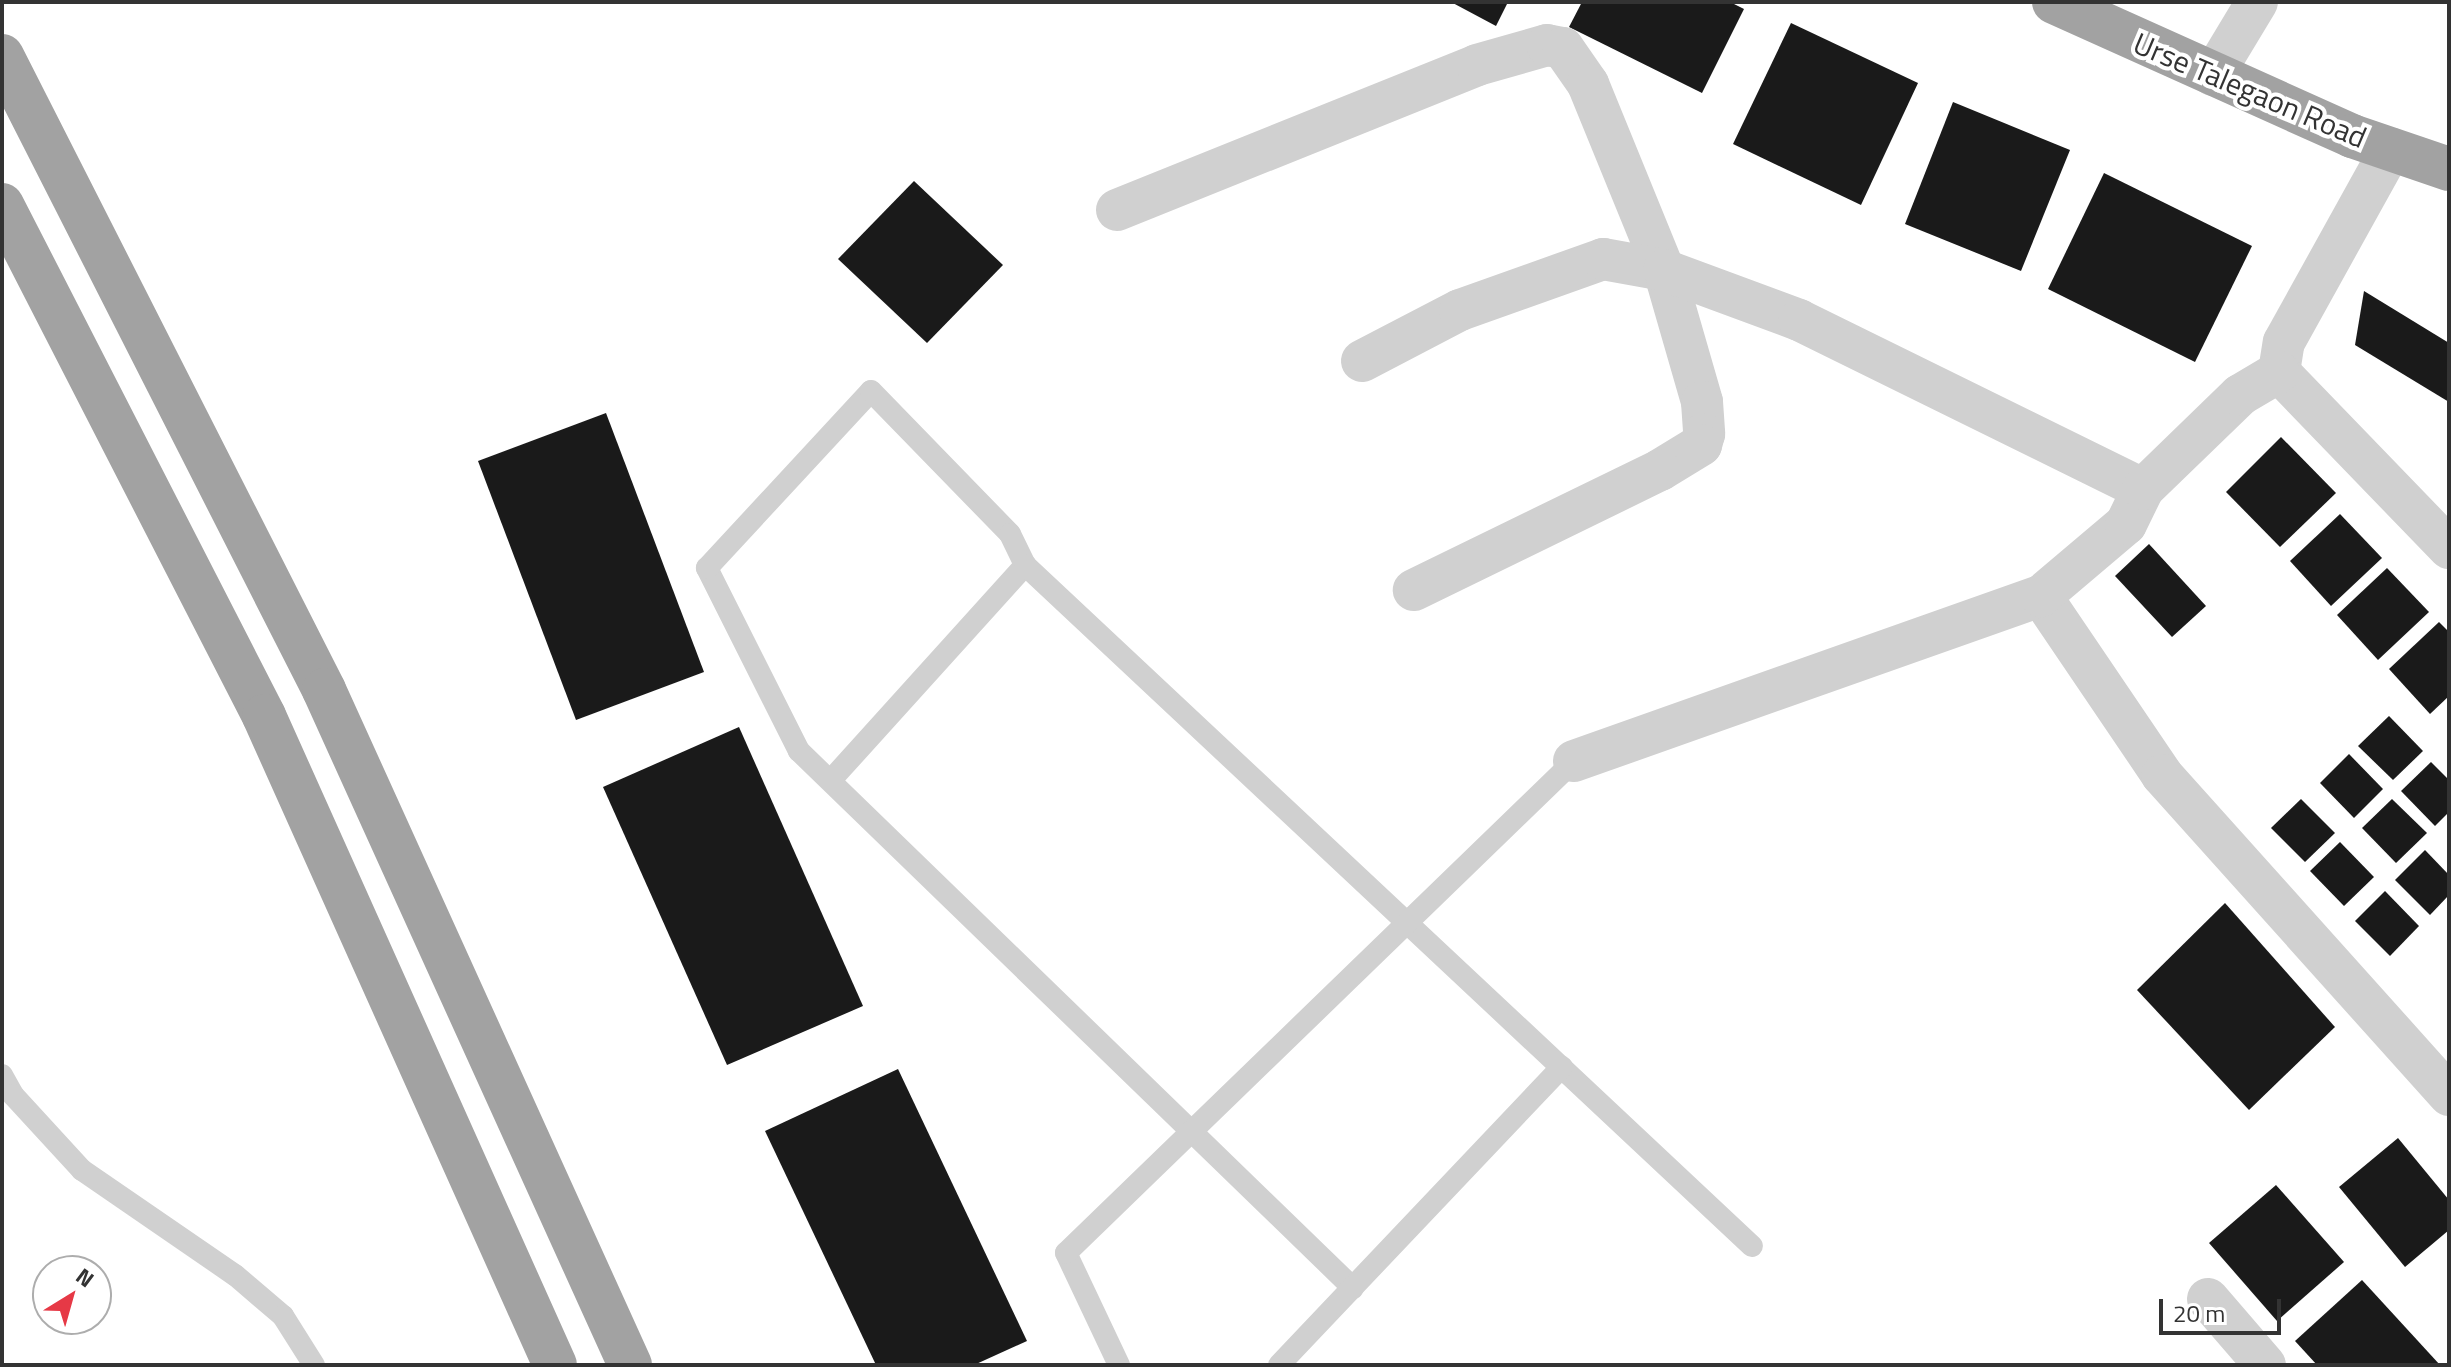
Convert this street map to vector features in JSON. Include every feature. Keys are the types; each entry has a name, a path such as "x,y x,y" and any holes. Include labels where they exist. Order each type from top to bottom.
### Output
{"highway":[{"name":"Urse Talegaon Road","path":"2054,2 2213,75 2391,149 2449,169"},
{"path":"2,56 324,690 630,1365"},
{"path":"2,205 264,716 555,1365"}],"street":[{"path":"2213,75 2257,2"},
{"path":"1117,210 1477,65 1547,45 1563,48 1588,84 1664,270 1702,402 1701,445 1414,590"},
{"path":"2279,372 2284,342 2391,149"},
{"path":"1362,361 1460,310 1603,259 1664,270 1799,320 2143,489"},
{"path":"1574,761 2041,596 2126,524 2143,489 2240,395 2279,372"},
{"path":"2279,372 2449,548"},
{"path":"2041,596 2162,775 2449,1095"},
{"path":"2208,1299 2265,1365"}],"lane":[{"path":"1353,1288 799,751 707,568 871,391 1010,534 1025,565 1752,1246"},
{"path":"831,780 1025,565"},
{"path":"1119,1365 1066,1253 1192,1134 1404,921 1574,761"},
{"path":"1279,1365 1562,1067"},
{"path":"2,1075 13,1095 82,1170 235,1275 283,1316 314,1365"}],"building":[{"path":"1451,2 1508,2 1496,26"},
{"path":"1582,2 1730,2 1744,9 1702,93 1569,27"},
{"path":"1791,23 1918,83 1861,205 1733,144"},
{"path":"1953,102 2070,150 2021,271 1905,224"},
{"path":"2104,173 2252,246 2195,362 2048,289"},
{"path":"914,181 1003,265 927,343 838,259"},
{"path":"2364,291 2449,343 2449,402 2355,345"},
{"path":"606,413 704,672 576,720 478,461"},
{"path":"2281,437 2336,493 2280,547 2226,492"},
{"path":"2340,514 2382,558 2331,606 2290,561"},
{"path":"2149,544 2206,606 2172,637 2115,576"},
{"path":"2387,568 2429,612 2378,660 2337,615"},
{"path":"2439,622 2449,632 2449,696 2430,714 2389,669"},
{"path":"2389,716 2423,751 2393,780 2358,746"},
{"path":"739,727 863,1006 727,1065 603,787"},
{"path":"2349,754 2383,789 2354,818 2320,783"},
{"path":"2431,762 2449,780 2449,812 2435,826 2401,791"},
{"path":"2301,799 2335,833 2305,862 2271,828"},
{"path":"2392,799 2427,833 2396,863 2362,828"},
{"path":"2340,842 2374,877 2344,906 2310,871"},
{"path":"2425,850 2449,875 2449,895 2430,915 2395,880"},
{"path":"2385,891 2419,926 2390,956 2355,921"},
{"path":"2225,903 2335,1027 2249,1110 2137,990"},
{"path":"898,1069 1027,1341 974,1365 876,1365 765,1131"},
{"path":"2398,1138 2449,1200 2449,1230 2405,1267 2339,1187"},
{"path":"2276,1185 2344,1262 2277,1321 2209,1243"},
{"path":"2362,1280 2440,1365 2317,1365 2295,1341"}]}
